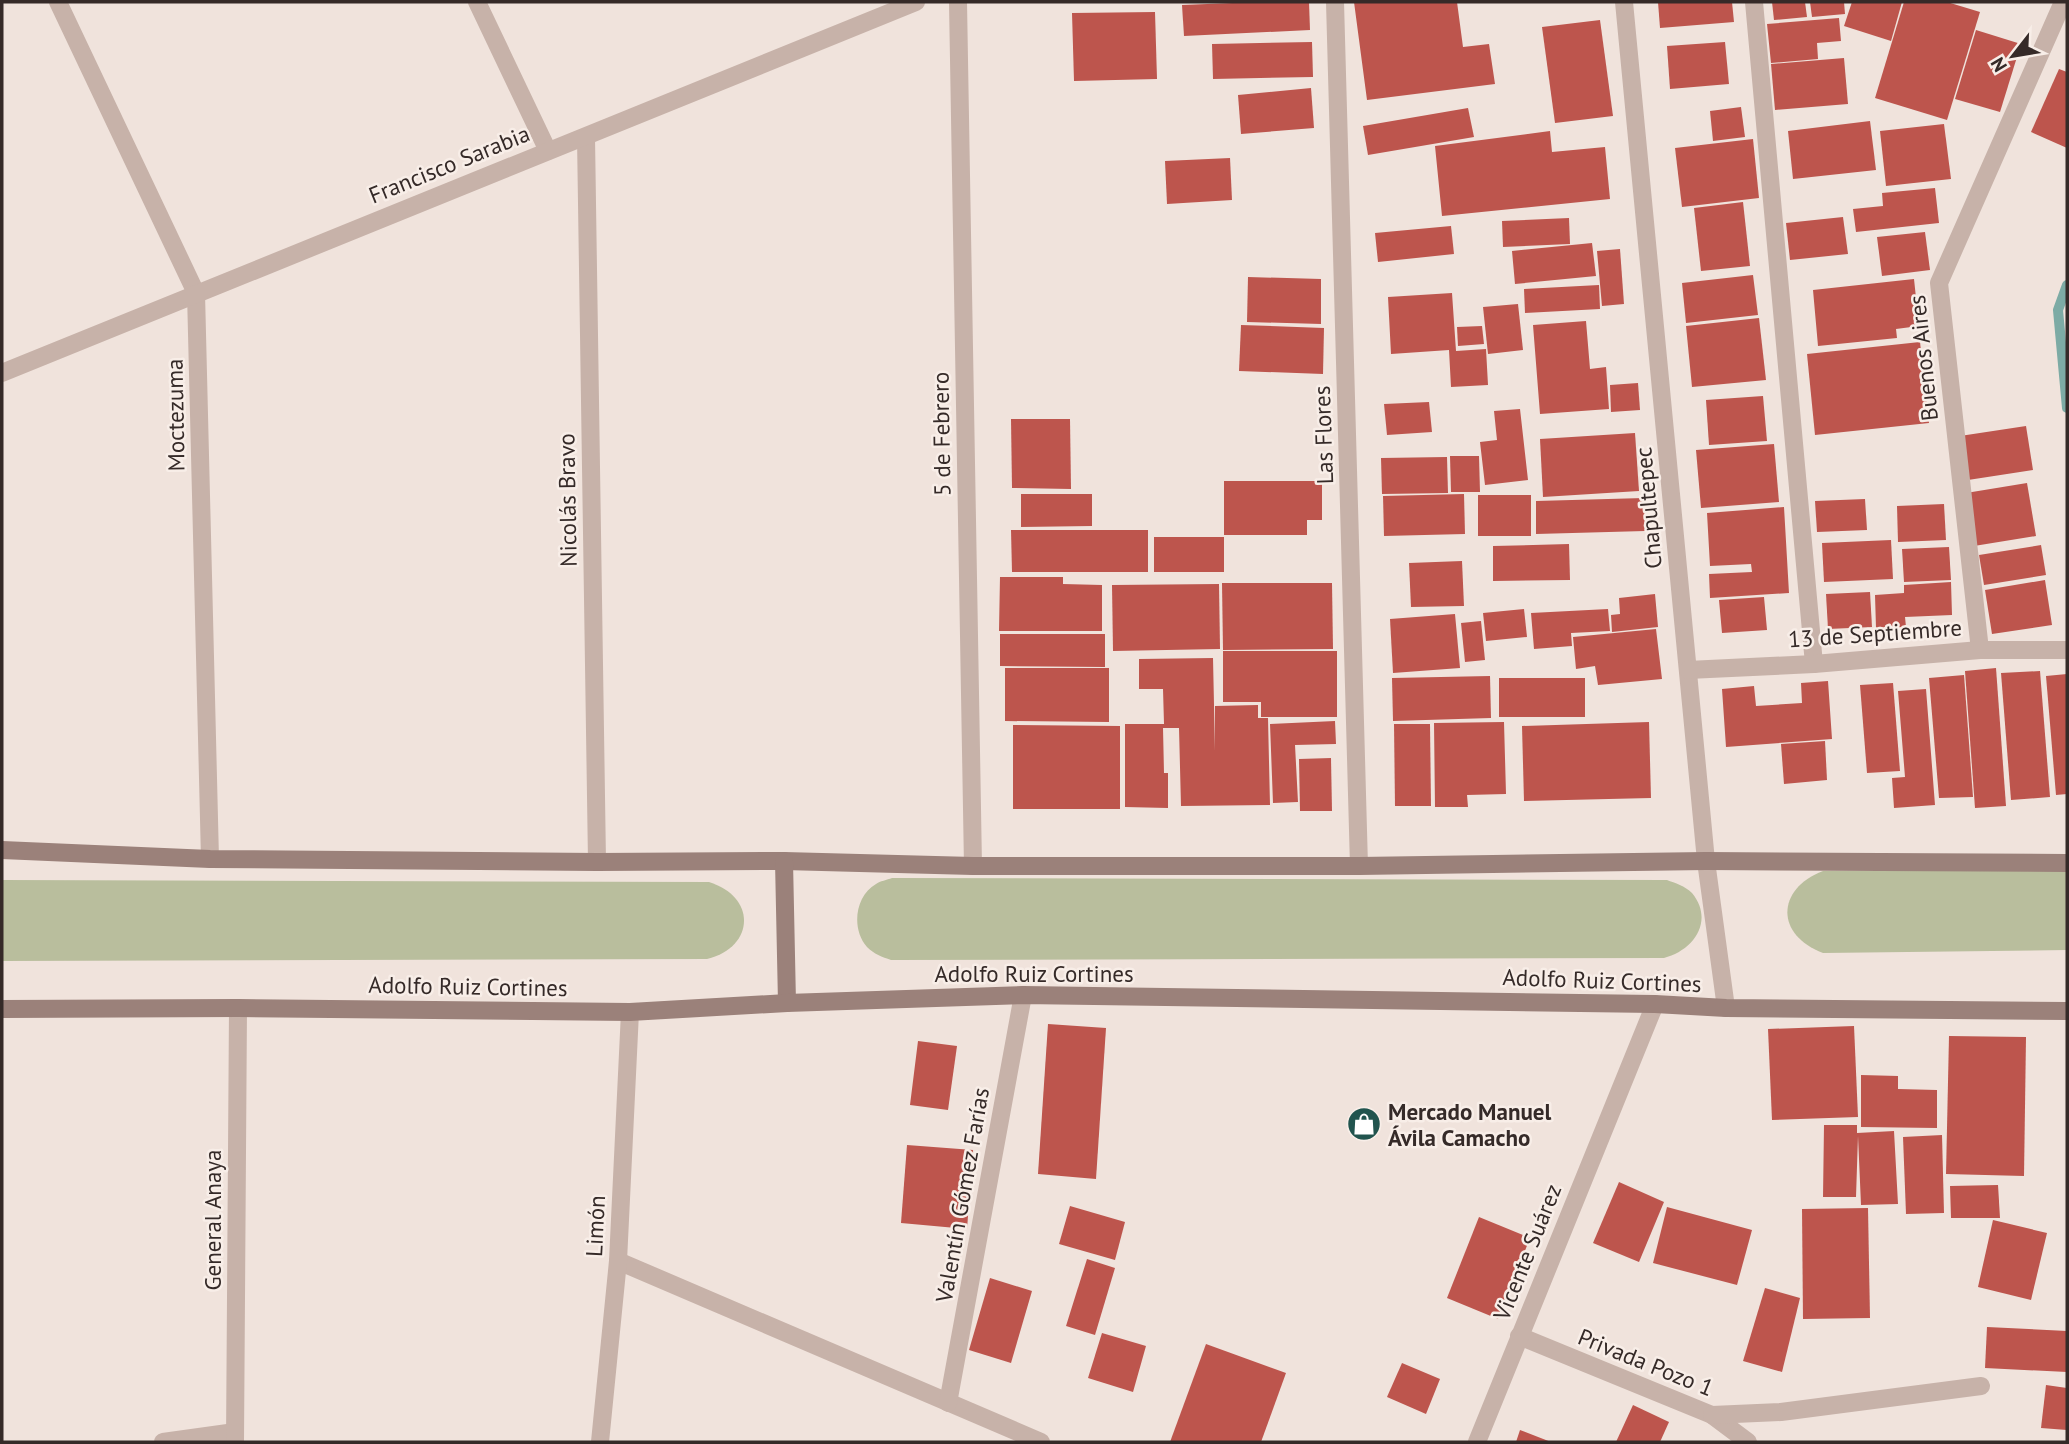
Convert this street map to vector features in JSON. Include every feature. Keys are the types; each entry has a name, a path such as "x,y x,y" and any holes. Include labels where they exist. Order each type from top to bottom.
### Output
{"main road":[{"path":"2,850 210,859 784,861 973,866 1359,866 1706,861 2067,863"},
{"path":"784,861 787,1003"},
{"name":"Adolfo Ruiz Cortines","path":"2,1009 238,1008 630,1012 787,1003 1023,995 1654,1004 1726,1008 2067,1011"}],"street":[{"name":"Moctezuma","path":"58,2 196,293 210,859"},
{"path":"477,2 548,151"},
{"name":"5 de Febrero","path":"958,2 973,866"},
{"name":"Las Flores","path":"1335,2 1359,866"},
{"name":"Chapultepec","path":"1624,2 1706,861 1726,1008"},
{"path":"1754,2 1814,664"},
{"name":"Buenos Aires","path":"1980,650 1938,283 2063,2"},
{"name":"Francisco Sarabia","path":"2,373 586,137 905,4"},
{"name":"Nicolás Bravo","path":"586,137 597,862"},
{"name":"13 de Septiembre","path":"1688,670 1814,664 1980,650 2067,650"},
{"name":"Valentín Gómez Farías","path":"948,1403 1023,995"},
{"name":"Vicente Suárez","path":"1477,1442 1654,1004"},
{"name":"General Anaya","path":"163,1442 235,1437 238,1008"},
{"name":"Limón","path":"600,1442 618,1261 630,1012"},
{"path":"618,1261 1041,1442"},
{"name":"Privada Pozo 1","path":"1519,1336 1712,1415 1748,1442"},
{"path":"1712,1415 1781,1412 1981,1386"}],"green space":[{"path":"2067,870 2067,950 1823,953 1807,945 1796,935 1787,912 1796,889 1823,871"},
{"path":"892,878 1667,880 1692,893 1699,904 1701,924 1692,942 1684,949 1664,958 891,960 867,947 857,922 863,896 878,883"},
{"path":"2,880 709,882 725,889 736,899 744,922 734,944 723,953 707,959 2,961"}],"building":[{"path":"1309,2 1310,30 1184,36 1182,5"},
{"path":"1354,2 1457,2 1463,47 1489,44 1495,84 1367,100"},
{"path":"1658,2 1732,2 1734,22 1660,28"},
{"path":"1772,2 1805,2 1807,17 1774,20"},
{"path":"1810,2 1844,2 1845,14 1812,17"},
{"path":"1852,2 1902,2 1891,41 1844,26"},
{"path":"1904,2 1947,2 1980,12 1947,120 1875,98"},
{"path":"1155,12 1157,79 1074,81 1072,13"},
{"path":"1839,18 1841,41 1817,43 1818,59 1771,63 1767,24"},
{"path":"1600,20 1613,116 1555,123 1542,27"},
{"path":"1976,30 2021,44 2000,112 1955,99"},
{"path":"1312,42 1313,77 1213,79 1212,44"},
{"path":"1725,42 1729,84 1670,89 1667,46"},
{"path":"1844,58 1848,104 1775,110 1771,64"},
{"path":"2059,69 2067,72 2067,148 2031,132"},
{"path":"1311,88 1314,128 1241,134 1238,95"},
{"path":"1741,107 1745,137 1713,141 1710,111"},
{"path":"1468,108 1474,137 1368,155 1363,126"},
{"path":"1870,121 1876,170 1793,179 1788,131"},
{"path":"1944,124 1951,179 1886,186 1880,131"},
{"path":"1550,131 1552,152 1605,147 1610,199 1442,216 1435,146"},
{"path":"1753,139 1759,198 1682,207 1675,148"},
{"path":"1230,158 1232,200 1167,204 1165,161"},
{"path":"1935,188 1939,223 1856,232 1853,209 1883,206 1882,193"},
{"path":"1743,202 1750,266 1701,271 1694,208"},
{"path":"1843,217 1848,254 1790,260 1786,223"},
{"path":"1569,218 1570,244 1503,247 1502,221"},
{"path":"1451,226 1454,254 1378,262 1375,233"},
{"path":"1925,232 1930,270 1882,276 1877,237"},
{"path":"1592,243 1596,276 1515,284 1512,251"},
{"path":"1620,249 1624,304 1602,306 1597,251"},
{"path":"1753,275 1758,315 1686,323 1682,283"},
{"path":"1248,277 1321,279 1321,324 1247,322"},
{"path":"1914,279 1919,326 1896,329 1897,338 1818,346 1813,290"},
{"path":"1599,285 1600,309 1525,313 1524,289"},
{"path":"1452,293 1456,351 1486,349 1488,385 1451,387 1449,350 1391,354 1388,297"},
{"path":"1518,304 1523,350 1488,354 1483,307"},
{"path":"1759,318 1766,380 1692,387 1686,326"},
{"path":"1586,321 1590,369 1606,367 1609,409 1540,414 1533,325"},
{"path":"1241,325 1324,328 1323,374 1239,371"},
{"path":"1482,326 1484,344 1458,346 1457,327"},
{"path":"1920,342 1929,423 1815,435 1807,354"},
{"path":"1638,383 1640,410 1611,412 1610,385"},
{"path":"1763,396 1767,441 1709,445 1706,400"},
{"path":"1429,402 1432,432 1387,435 1384,404"},
{"path":"1520,409 1528,480 1485,485 1480,442 1497,440 1494,411"},
{"path":"1011,419 1070,419 1071,489 1012,488"},
{"path":"2026,426 2033,470 1968,480 1960,436"},
{"path":"1635,433 1639,491 1543,497 1540,439"},
{"path":"1774,444 1779,502 1701,508 1696,450"},
{"path":"1450,456 1479,456 1480,492 1451,492"},
{"path":"1447,457 1448,493 1382,494 1381,458"},
{"path":"1224,481 1322,481 1322,520 1307,520 1307,535 1224,535"},
{"path":"2027,483 2036,536 1974,546 1966,493"},
{"path":"1021,494 1092,494 1092,526 1021,527"},
{"path":"1464,494 1465,534 1384,536 1383,496"},
{"path":"1478,495 1531,495 1531,536 1478,536"},
{"path":"1644,498 1645,531 1536,534 1536,501"},
{"path":"1865,499 1867,530 1817,532 1815,501"},
{"path":"1944,504 1946,540 1898,542 1897,506"},
{"path":"1784,507 1789,593 1710,598 1709,574 1752,572 1751,564 1710,566 1707,513"},
{"path":"1011,530 1148,530 1148,572 1012,572"},
{"path":"1154,537 1224,537 1224,572 1154,572"},
{"path":"1891,540 1893,579 1824,582 1822,543"},
{"path":"1569,544 1570,580 1493,581 1493,546"},
{"path":"2041,545 2046,575 1984,585 1979,555"},
{"path":"1949,547 1951,580 1904,582 1902,549"},
{"path":"1462,561 1464,606 1411,607 1409,563"},
{"path":"1000,577 1063,577 1063,584 1102,585 1102,631 999,631"},
{"path":"2045,580 2052,625 1992,634 1985,590"},
{"path":"1951,582 1952,615 1905,617 1906,627 1876,628 1875,595 1904,593 1904,585"},
{"path":"1222,583 1332,583 1333,649 1223,650"},
{"path":"1219,584 1220,649 1113,651 1112,585"},
{"path":"1870,592 1872,627 1828,629 1826,594"},
{"path":"1655,594 1658,627 1612,632 1611,615 1620,614 1619,598"},
{"path":"1764,597 1767,630 1722,633 1719,600"},
{"path":"1524,609 1527,637 1486,641 1483,613"},
{"path":"1608,609 1610,631 1571,633 1572,646 1534,649 1531,613"},
{"path":"1455,614 1460,668 1393,673 1390,619"},
{"path":"1481,621 1485,660 1465,662 1461,623"},
{"path":"1656,629 1662,679 1598,685 1595,666 1576,669 1573,637"},
{"path":"1000,634 1105,634 1105,667 1000,666"},
{"path":"1223,651 1337,651 1337,717 1261,717 1261,702 1223,702"},
{"path":"1213,658 1215,751 1215,706 1258,705 1258,718 1268,718 1270,805 1181,806 1179,728 1163,728 1164,773 1168,773 1168,808 1125,807 1125,724 1164,724 1163,689 1139,689 1139,659"},
{"path":"1005,668 1109,668 1109,722 1005,721"},
{"path":"1996,668 2006,806 1975,808 1965,671"},
{"path":"2040,671 2050,797 2011,800 2001,673"},
{"path":"2067,674 2067,794 2056,795 2046,676"},
{"path":"1964,675 1973,797 1939,798 1929,678"},
{"path":"1490,676 1491,718 1393,721 1392,678"},
{"path":"1499,678 1585,678 1585,717 1499,717"},
{"path":"1828,681 1832,739 1726,747 1722,689 1754,686 1756,706 1802,703 1801,683"},
{"path":"1893,683 1900,771 1867,773 1860,685"},
{"path":"1926,689 1935,805 1894,808 1892,778 1905,777 1898,691"},
{"path":"1335,721 1336,744 1295,745 1298,802 1273,803 1270,724"},
{"path":"1504,722 1506,794 1467,795 1468,807 1435,807 1434,723"},
{"path":"1649,722 1651,798 1524,801 1522,726"},
{"path":"1394,724 1430,724 1431,806 1395,806"},
{"path":"1013,725 1120,726 1120,809 1013,809"},
{"path":"1825,741 1827,780 1784,784 1781,744"},
{"path":"1331,758 1332,811 1300,811 1299,759"},
{"path":"1048,1024 1106,1028 1096,1179 1038,1174"},
{"path":"1854,1026 1858,1117 1772,1120 1768,1029"},
{"path":"1949,1036 2026,1037 2024,1176 1946,1174"},
{"path":"918,1041 957,1046 948,1110 910,1105"},
{"path":"1861,1075 1898,1076 1898,1089 1937,1090 1937,1128 1861,1127"},
{"path":"1824,1125 1857,1125 1857,1133 1894,1131 1898,1204 1861,1205 1858,1136 1856,1197 1823,1197"},
{"path":"1942,1135 1944,1213 1906,1214 1903,1137"},
{"path":"907,1145 973,1150 967,1229 901,1223"},
{"path":"1619,1182 1664,1202 1639,1262 1593,1243"},
{"path":"1998,1185 2000,1218 1951,1218 1950,1186"},
{"path":"1070,1206 1125,1222 1115,1260 1059,1244"},
{"path":"1667,1207 1752,1230 1737,1285 1653,1263"},
{"path":"1868,1208 1870,1318 1803,1319 1802,1209"},
{"path":"1479,1217 1530,1238 1498,1319 1447,1298"},
{"path":"1993,1220 2047,1233 2031,1300 1978,1287"},
{"path":"1087,1259 1115,1268 1095,1335 1066,1326"},
{"path":"990,1278 1032,1291 1011,1363 969,1350"},
{"path":"1765,1288 1800,1298 1782,1372 1743,1361"},
{"path":"1987,1327 2067,1331 2067,1372 1985,1368"},
{"path":"1102,1333 1146,1346 1133,1392 1088,1378"},
{"path":"1206,1344 1286,1373 1261,1442 1170,1442"},
{"path":"1402,1363 1440,1379 1426,1414 1387,1397"},
{"path":"2046,1385 2067,1388 2067,1430 2041,1428"},
{"path":"1633,1405 1669,1422 1660,1442 1616,1442"},
{"path":"1520,1430 1551,1442 1516,1442"}],"waterway":[{"path":"2067,285 2058,310 2067,408"}],"place":[{"name":"Mercado Manuel Ávila Camacho","path":"1364,1124"}]}
